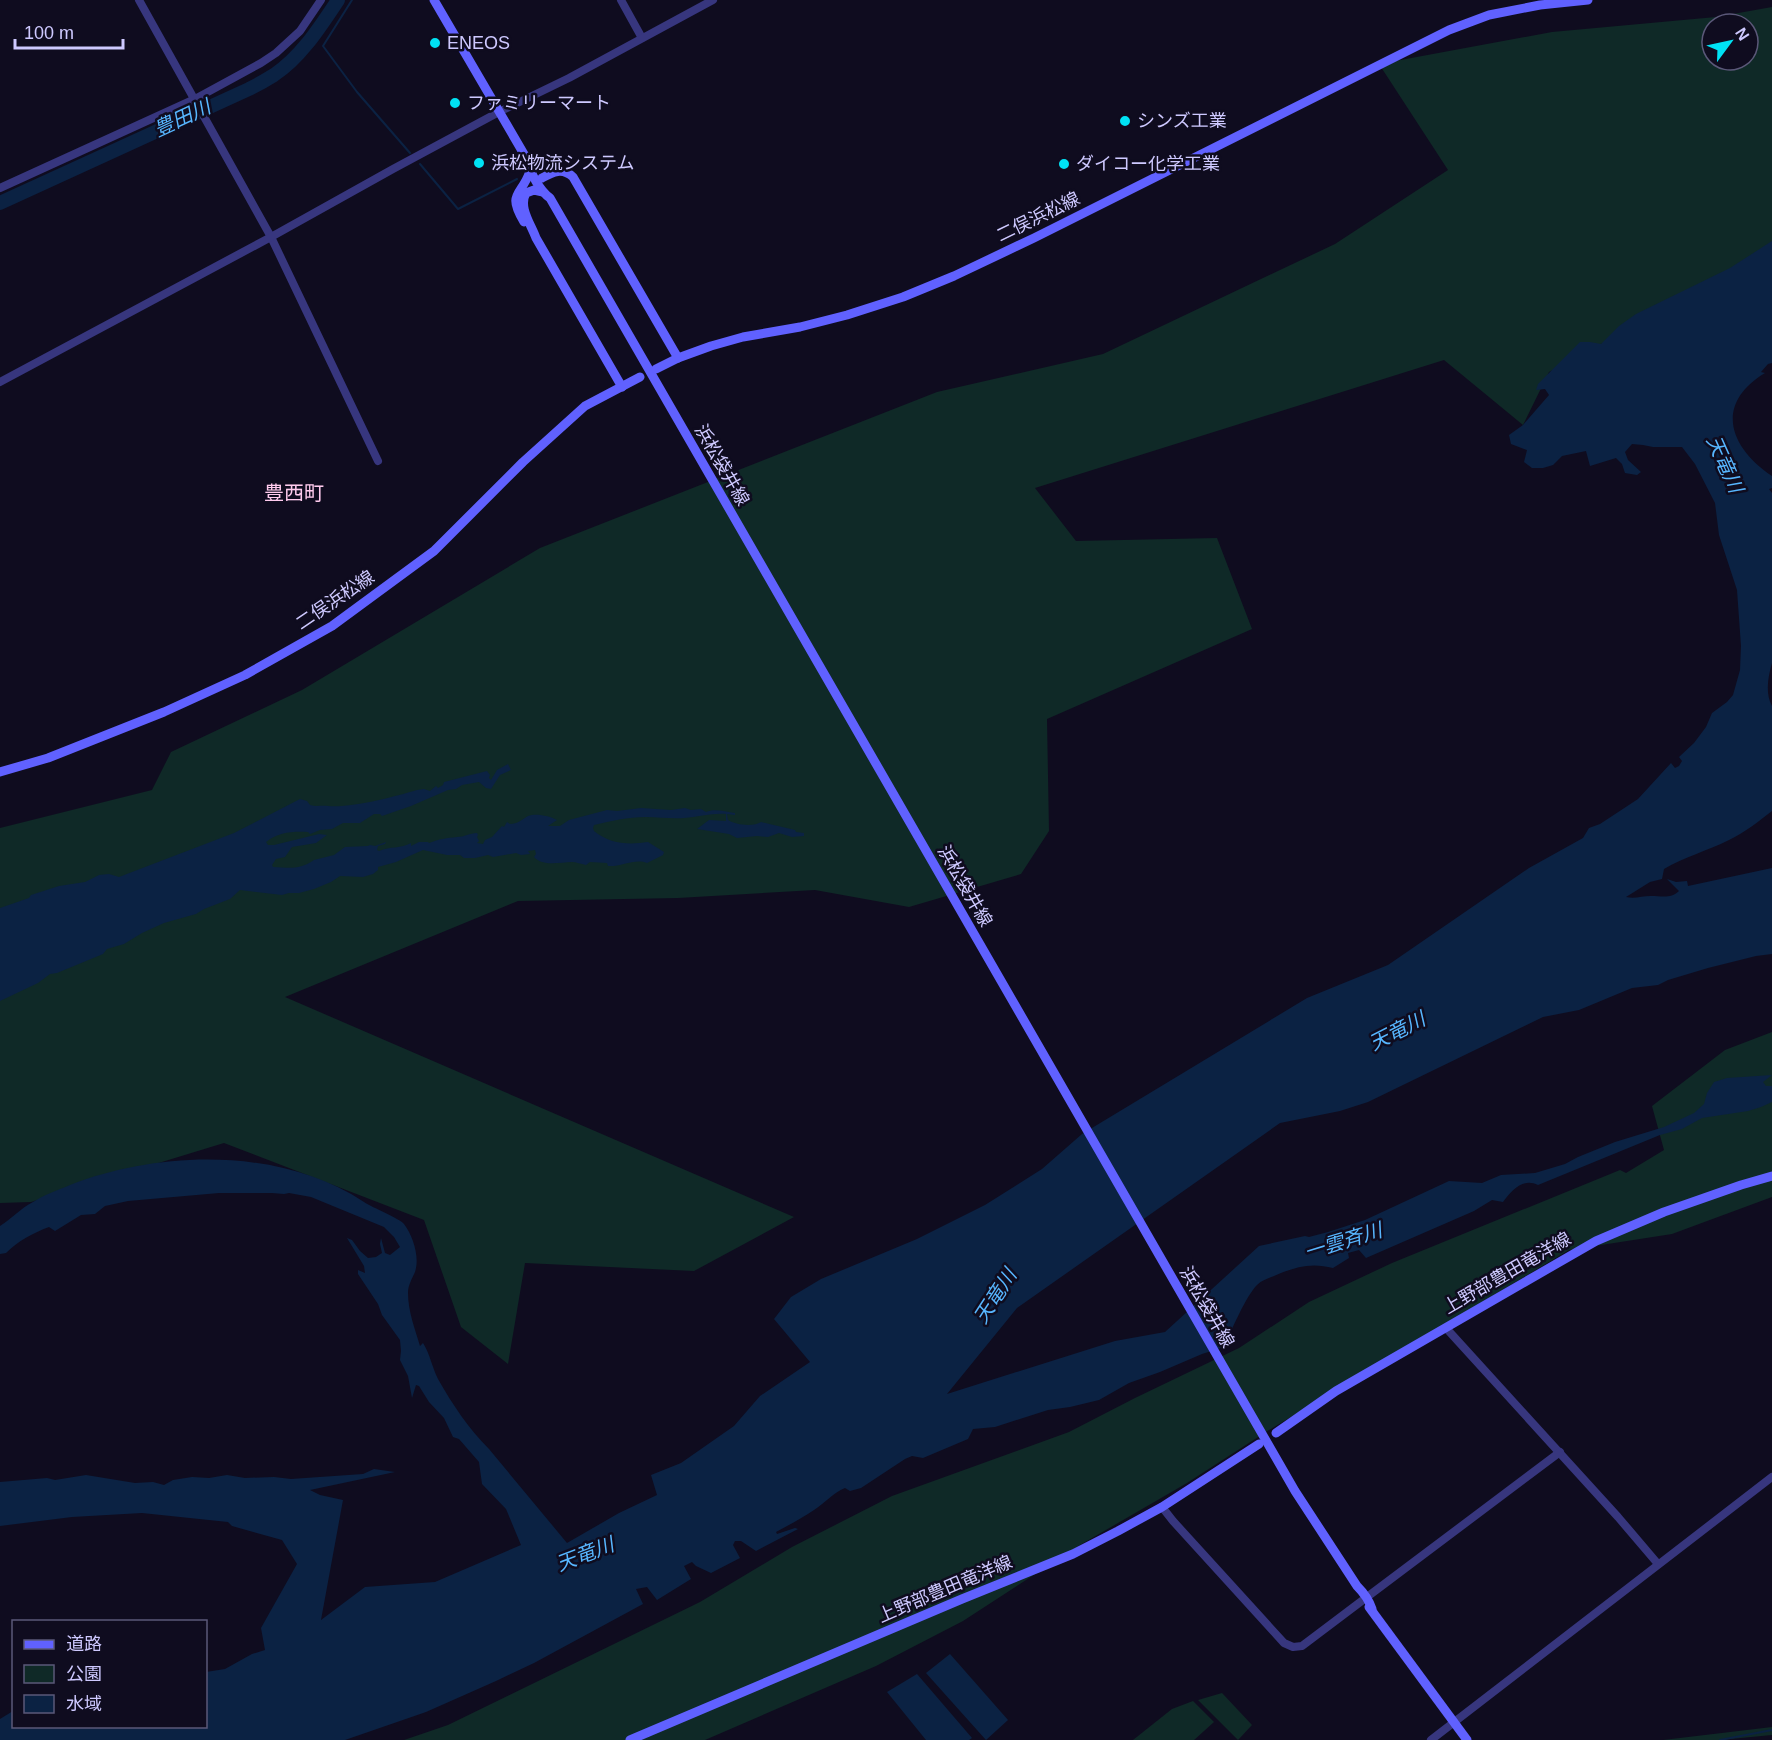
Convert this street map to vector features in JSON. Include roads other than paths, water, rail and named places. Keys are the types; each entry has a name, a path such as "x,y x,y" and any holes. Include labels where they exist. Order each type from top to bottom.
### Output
{"main road":[{"name":"浜松袋井線","path":"434,0 1295,1491 1372,1609 1467,1740"},
{"name":"二俣浜松線","path":"656,369 711,345 800,327 903,297 1024,243 1449,30 1489,15 1540,4 1588,0"},
{"name":"浜松袋井線","path":"529,166 534,166 542,178 549,192 547,195"},
{"path":"529,166 527,180 518,192 515,204 622,387"},
{"path":"542,178 559,171 566,171 573,177 678,358"},
{"path":"536,238 522,201 530,190 537,190 547,195"},
{"name":"二俣浜松線","path":"0,772 48,758 164,712 245,675 332,626 434,551 523,462 585,406 640,377"},
{"name":"上野部豊田竜洋線","path":"1276,1433 1336,1391 1596,1241 1664,1212 1772,1176"},
{"name":"上野部豊田竜洋線","path":"630,1740 1073,1554 1162,1507 1259,1444"}],"street":[{"path":"139,0 271,237 378,461"},
{"path":"0,188 197,102 276,53 300,31 321,0"},
{"path":"621,0 642,38"},
{"path":"0,382 393,169 713,0"},
{"path":"1446,1328 1560,1452 1658,1564"},
{"path":"1162,1507 1284,1643 1293,1647 1302,1646 1560,1452"},
{"path":"1431,1740 1772,1477"}],"water":[{"path":"1772,241 1772,363 1768,364 1761,372 1765,373 1749,385 1739,398 1733,412 1733,425 1737,439 1746,452 1757,465 1772,476 1772,488 1769,489 1772,493 1772,663 1768,690 1772,706 1772,811 1735,837 1664,869 1662,879 1650,882 1626,897 1673,895 1679,891 1667,879 1676,882 1687,881 1688,886 1772,868 1772,954 1708,968 1658,985 1632,988 1579,1010 1543,1017 1368,1102 1340,1111 1280,1123 1017,1308 947,1394 1115,1341 1165,1332 1259,1246 1309,1237 1365,1220 1449,1181 1482,1183 1501,1175 1535,1173 1565,1164 1615,1142 1664,1127 1694,1113 1704,1104 1707,1093 1714,1082 1727,1078 1772,1075 1763,1082 1766,1086 1772,1086 1772,1102 1748,1111 1702,1118 1682,1129 1660,1135 1538,1185 1522,1184 1503,1202 1492,1200 1474,1211 1366,1258 1359,1250 1348,1253 1349,1258 1333,1268 1317,1265 1303,1266 1266,1279 1257,1285 1248,1297 1224,1347 1129,1383 1099,1400 1048,1410 995,1427 973,1429 968,1439 923,1458 912,1456 905,1459 861,1488 850,1491 845,1488 841,1490 809,1513 776,1532 777,1534 798,1529 756,1551 741,1541 735,1541 733,1545 740,1558 711,1573 692,1562 684,1566 691,1579 657,1600 647,1587 636,1589 643,1604 534,1663 426,1712 345,1740 0,1740 0,1719 12,1712 12,1728 207,1728 207,1672 225,1669 252,1654 265,1650 261,1628 297,1564 282,1540 232,1526 228,1522 142,1513 72,1517 0,1526 0,1482 47,1478 55,1480 86,1475 164,1485 173,1480 227,1475 245,1478 291,1479 363,1474 374,1469 395,1472 310,1490 320,1495 343,1500 321,1620 365,1587 435,1582 521,1545 506,1509 482,1484 479,1462 459,1439 453,1437 444,1418 429,1402 419,1386 416,1385 412,1398 408,1376 400,1360 400,1340 358,1274 358,1270 365,1273 364,1266 347,1238 352,1240 368,1258 382,1253 381,1238 385,1253 390,1255 400,1247 384,1227 311,1197 289,1193 219,1193 128,1201 105,1206 95,1214 81,1215 55,1231 49,1227 43,1229 21,1241 6,1253 0,1254 0,1226 29,1204 70,1185 105,1173 181,1160 258,1163 296,1171 331,1184 404,1224 413,1241 417,1260 409,1287 408,1300 420,1346 423,1343 438,1379 468,1425 567,1543 619,1513 657,1495 651,1475 681,1463 734,1426 760,1396 810,1362 774,1319 791,1297 821,1279 917,1239 985,1205 1042,1169 1082,1134 1307,998 1388,965 1529,868 1583,838 1589,828 1600,824 1638,799 1671,763 1675,768 1679,766 1682,761 1679,757 1706,727 1712,713 1733,695 1740,670 1741,646 1737,590 1719,535 1715,503 1695,464 1682,447 1632,444 1625,452 1628,460 1641,472 1637,475 1625,473 1622,464 1616,458 1590,466 1586,451 1562,456 1553,465 1532,468 1524,462 1527,450 1511,444 1509,435 1523,425 1549,395 1545,389 1536,390 1538,384 1580,342 1601,344 1619,326 1636,314 1730,268"},
{"path":"508,764 511,770 500,775 491,789 479,782 462,785 382,816 374,814 360,823 343,823 332,829 310,834 297,832 276,836 266,842 268,845 319,834 327,835 316,843 292,847 285,857 276,859 272,865 273,867 299,867 334,855 345,847 375,846 386,842 378,846 379,851 411,843 411,846 419,842 429,843 474,833 478,835 477,843 483,844 507,822 510,824 519,822 531,815 543,815 557,820 548,826 560,826 569,820 607,810 641,808 671,810 685,808 701,809 706,812 716,810 735,813 735,815 727,814 728,820 744,825 761,822 795,830 804,833 804,836 792,837 779,833 768,837 737,838 729,834 697,829 709,820 726,821 726,814 721,814 679,818 620,819 594,825 594,831 606,839 626,843 648,842 664,852 663,855 647,863 608,866 607,863 590,862 586,865 572,862 547,863 534,857 535,850 528,851 530,854 516,853 464,858 460,855 423,850 378,867 373,874 363,877 340,876 331,882 299,893 282,895 240,890 230,899 196,914 164,923 124,944 107,949 103,954 50,974 38,983 0,1001 0,908 29,898 31,895 59,886 85,882 99,875 109,874 119,877 234,833 300,799 314,806 361,804 417,790 430,791 436,786 438,788 443,785 444,782 487,771 491,780 497,770"},
{"path":"950,1654 1008,1720 986,1740 926,1673"},
{"path":"917,1674 972,1738 969,1740 926,1740 887,1692"}],"waterway":[{"name":"豊田川","path":"0,203 271,77 284,68 301,50 338,0"},
{"path":"352,0 323,46 357,92 410,153"},
{"path":"420,164 458,209 517,179"},
{"path":"1720,1740 1772,1730"}],"place":[{"name":"ENEOS","path":"435,43"},
{"name":"ファミリーマート","path":"455,103"},
{"name":"シンズ工業","path":"1125,121"},
{"name":"浜松物流システム","path":"479,163"},
{"name":"ダイコー化学工業","path":"1064,164"}],"district":[{"name":"豊西町","path":"294,493"}],"water label":[{"name":"天竜川","path":"1725,464"},
{"name":"天竜川","path":"1397,1031"},
{"name":"一雲斉川","path":"1343,1241"},
{"name":"天竜川","path":"995,1296"},
{"name":"天竜川","path":"585,1554"}]}
